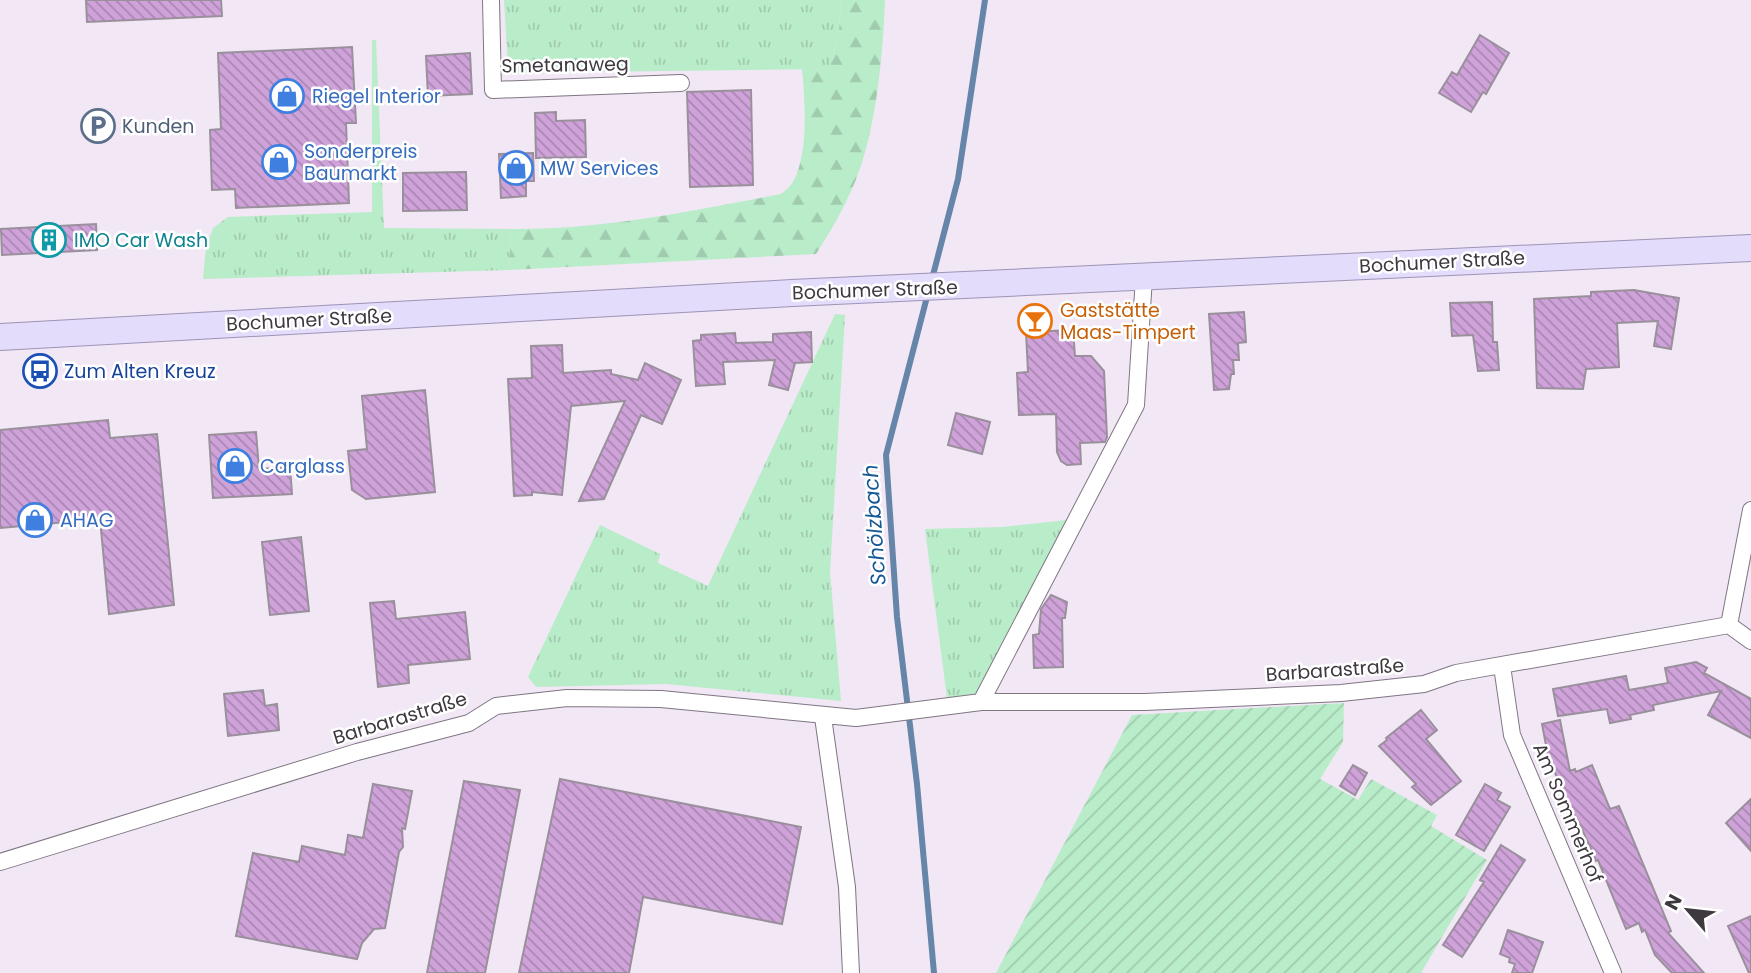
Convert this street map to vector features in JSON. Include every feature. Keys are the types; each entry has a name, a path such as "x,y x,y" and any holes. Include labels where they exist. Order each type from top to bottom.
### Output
{"main road":[{"name":"Bochumer Straße","path":"0,337 778,293 872,291 1751,248"}],"street":[{"name":"Smetanaweg","path":"491,0 493,90 681,83"},
{"path":"981,702 1136,405 1144,277"},
{"path":"1751,510 1729,625 1751,641"},
{"name":"Barbarastraße","path":"0,862 357,752 469,723 496,706 567,698 661,699 823,717 856,718 981,702 1145,702 1341,692 1424,684 1456,673 1729,625"},
{"name":"Am Sommerhof","path":"1502,666 1512,734 1613,973"},
{"path":"823,717 847,887 852,973"}],"green space":[{"path":"504,0 841,0 839,30 830,69 515,73 509,71 508,66"},
{"path":"841,0 885,0 880,69 873,117 862,162 842,210 816,254 509,270 511,229 613,223 714,207 784,192 793,182 802,156 805,127 802,69 830,68 839,30"},
{"path":"372,40 376,40 384,228 511,229 509,270 203,279 206,247 213,228 228,217 372,212"},
{"path":"835,314 845,315 830,572 841,701 666,684 536,687 528,677 600,525 660,554 658,563 708,586"},
{"path":"1067,520 977,693 947,698 925,529 1002,527"},
{"path":"1344,703 1343,742 1320,779 1358,800 1371,779 1437,815 1431,826 1487,860 1421,973 996,973 1132,715"}],"building":[{"path":"86,0 221,0 222,16 87,22"},
{"path":"1480,35 1509,53 1486,94 1483,92 1471,112 1439,93 1452,72 1457,75"},
{"path":"352,47 356,123 346,123 349,203 236,208 235,189 212,190 210,130 221,129 218,53"},
{"path":"470,53 472,94 428,96 426,56"},
{"path":"751,90 753,185 690,187 687,92"},
{"path":"556,112 556,121 585,120 586,157 536,158 535,113"},
{"name":"MW Services","path":"533,153 534,181 526,181 526,196 501,198 499,154"},
{"path":"466,172 467,210 403,211 403,173"},
{"name":"IMO Car Wash","path":"96,224 97,250 2,255 1,229"},
{"path":"1634,290 1679,298 1671,349 1654,346 1658,321 1617,323 1619,367 1586,369 1583,389 1537,388 1534,299 1591,296 1591,292"},
{"path":"1492,302 1493,342 1497,342 1499,370 1478,371 1473,335 1452,336 1450,303"},
{"path":"1244,312 1246,342 1238,343 1239,360 1233,360 1234,374 1231,374 1229,389 1214,390 1209,314"},
{"path":"1073,330 1075,356 1091,356 1104,371 1107,437 1105,442 1080,443 1081,464 1067,465 1061,461 1057,452 1056,414 1019,415 1017,373 1028,372 1026,332"},
{"path":"811,332 812,362 795,363 788,390 769,385 775,360 723,362 725,384 696,386 693,341 701,340 701,335 735,333 736,343 773,342 773,334"},
{"path":"562,345 563,373 611,370 611,374 638,380 645,363 681,380 662,424 641,415 604,499 579,501 625,401 571,406 562,495 532,492 532,495 514,496 508,379 532,378 531,346"},
{"path":"425,390 435,492 366,499 352,490 348,451 367,449 362,396"},
{"path":"956,413 990,422 982,454 948,445"},
{"name":"AHAG","path":"108,420 110,438 157,434 174,605 109,614 100,519 0,528 0,430"},
{"path":"256,432 259,469 290,467 292,494 213,498 209,435"},
{"path":"301,537 309,611 270,615 262,542"},
{"path":"1051,595 1067,602 1065,618 1062,618 1063,667 1034,668 1033,635 1039,634 1041,609"},
{"path":"394,601 396,619 465,612 470,659 408,665 409,683 378,687 370,603"},
{"path":"1696,662 1707,668 1704,673 1751,699 1751,738 1708,715 1721,691 1653,705 1654,710 1630,715 1631,719 1610,723 1607,709 1558,716 1553,689 1626,676 1629,690 1668,683 1665,668"},
{"path":"263,690 265,706 277,704 279,730 228,736 224,694"},
{"path":"1421,710 1437,730 1426,739 1461,781 1431,805 1412,787 1416,784 1379,746"},
{"path":"1560,720 1570,771 1575,769 1576,772 1592,765 1610,809 1619,806 1671,931 1668,933 1704,973 1672,973 1655,955 1645,930 1642,932 1639,923 1626,929 1598,860 1596,861 1579,822 1569,807 1548,756 1542,724"},
{"path":"1353,765 1367,773 1355,795 1340,786"},
{"path":"560,779 801,827 782,924 643,897 629,973 519,973"},
{"path":"464,781 520,790 485,973 427,973"},
{"path":"373,784 412,791 405,829 402,828 403,847 399,852 385,928 374,929 362,943 357,959 236,936 253,853 299,862 302,846 345,855 348,835 363,838"},
{"path":"1485,784 1501,793 1497,800 1510,807 1484,851 1456,835"},
{"path":"1751,799 1751,851 1726,823"},
{"path":"1501,845 1525,860 1462,957 1443,945 1484,882 1480,880"},
{"path":"1751,916 1751,973 1749,973 1728,926"},
{"path":"1508,930 1543,942 1532,973 1512,973 1515,964 1509,962 1510,958 1500,954"}],"waterway":[{"name":"Schölzbach","path":"932,279 958,179 985,0"},
{"name":"Schölzbach","path":"928,293 886,455 897,617 917,784 934,973"}],"place":[{"name":"Riegel Interior","path":"287,96"},
{"name":"Kunden","path":"98,126"},
{"name":"Sonderpreis Baumarkt","path":"279,162"},
{"name":"MW Services","path":"516,168"},
{"name":"IMO Car Wash","path":"49,240"},
{"name":"Gaststätte Maas-Timpert","path":"1035,321"},
{"name":"Zum Alten Kreuz","path":"40,371"},
{"name":"Carglass","path":"235,466"},
{"name":"AHAG","path":"35,520"}]}
